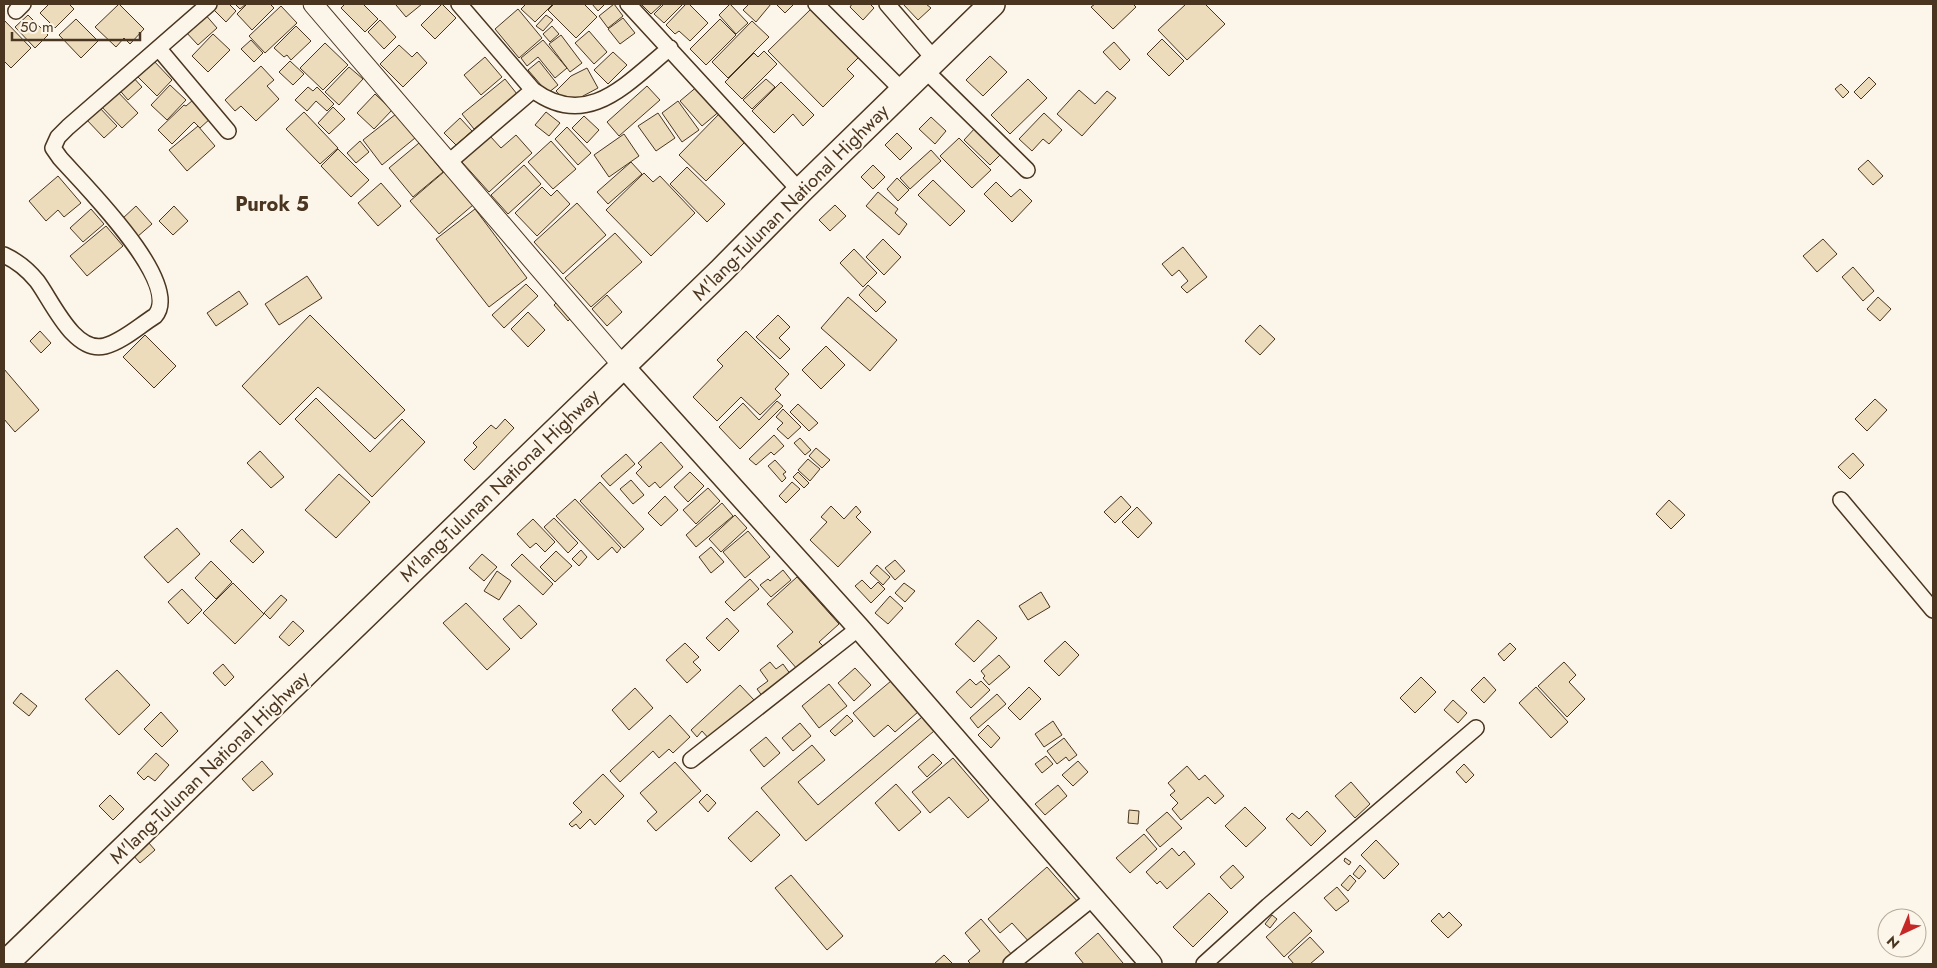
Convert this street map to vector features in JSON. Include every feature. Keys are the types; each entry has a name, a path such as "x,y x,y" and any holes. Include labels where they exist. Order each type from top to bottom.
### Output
{"highway":[{"name":"M'lang-Tulunan National Highway","path":"5,964 623,366 992,4"}],"main road":[{"path":"623,366 859,628 1151,964"}],"street":[{"path":"4,255 22,266 36,281 67,327 84,342 93,346 103,346 115,342 154,316 160,306 158,288 148,266 116,221 60,158 54,148 58,137 68,127 210,4"},
{"path":"313,4 623,366"},
{"path":"459,4 533,90 544,98 572,107 598,102 617,91 670,48"},
{"path":"628,4 800,191"},
{"path":"816,4 903,91"},
{"path":"887,4 930,65 1027,170"},
{"path":"159,49 228,131"},
{"path":"449,162 533,90"},
{"path":"1841,500 1933,610"},
{"path":"691,760 859,628"},
{"path":"1204,964 1268,906 1476,728"},
{"path":"1011,964 1093,898"}],"building":[{"path":"49,4 69,4 74,9 55,28 40,13"},
{"path":"119,4 144,29 130,44 124,38 116,47 95,27"},
{"path":"216,4 229,4 236,11 226,22 212,8"},
{"path":"235,4 246,4 240,9"},
{"path":"247,4 270,4 274,8 252,30 237,14"},
{"path":"345,4 363,4 378,19 365,32 341,8"},
{"path":"397,4 422,4 406,17"},
{"path":"442,4 456,18 435,39 421,25"},
{"path":"526,4 552,5 535,22 521,9"},
{"path":"554,4 584,4 597,17 576,38 548,10"},
{"path":"592,4 605,4 598,11"},
{"path":"614,4 623,16 608,28 599,16"},
{"path":"641,4 662,4 651,14"},
{"path":"664,4 683,4 664,23 654,14"},
{"path":"686,4 689,4 708,23 690,41 679,31 675,34 666,25"},
{"path":"730,4 748,23 736,34 719,15"},
{"path":"749,4 771,4 756,22 743,10"},
{"path":"776,4 794,4 785,13"},
{"path":"852,4 870,4 874,8 863,20 850,7"},
{"path":"903,4 926,4 931,8 918,20"},
{"path":"1095,4 1133,4 1136,7 1113,29 1091,7"},
{"path":"1186,4 1205,4 1225,24 1187,60 1158,30"},
{"path":"281,6 297,23 265,53 249,36"},
{"path":"812,8 859,57 847,69 854,76 823,107 768,51"},
{"path":"518,9 542,38 519,58 495,29"},
{"path":"204,13 217,28 198,45 185,31"},
{"path":"28,15 48,35 35,48 15,27"},
{"path":"546,15 553,20 543,31 536,26"},
{"path":"623,18 635,33 620,44 608,29"},
{"path":"76,19 98,41 81,58 59,35"},
{"path":"720,19 736,35 706,65 690,49"},
{"path":"4,20 31,48 11,68 4,61"},
{"path":"380,20 396,37 384,49 368,32"},
{"path":"752,21 769,37 728,78 712,62"},
{"path":"296,26 311,41 291,60 287,55 284,57 274,48"},
{"path":"552,26 559,34 550,42 543,34"},
{"path":"589,31 607,52 594,64 575,43"},
{"path":"213,34 230,50 208,72 192,56"},
{"path":"561,35 582,63 570,72 549,44"},
{"path":"1162,39 1184,61 1169,76 1147,54"},
{"path":"251,40 263,53 254,62 241,49"},
{"path":"543,40 567,68 555,78 538,57 527,66 521,58"},
{"path":"1114,42 1130,60 1120,70 1103,52"},
{"path":"325,43 348,65 323,90 300,68"},
{"path":"399,45 412,57 417,52 427,63 403,87 380,64"},
{"path":"764,51 777,64 742,99 725,82 754,53 758,57"},
{"path":"613,52 627,65 608,84 594,70"},
{"path":"990,56 1007,72 983,96 966,80"},
{"path":"485,57 502,77 481,95 464,75"},
{"path":"152,59 172,80 157,96 136,75"},
{"path":"290,61 304,74 293,85 279,72"},
{"path":"539,61 558,85 548,93 528,70"},
{"path":"261,66 274,80 267,86 279,99 256,121 241,106 235,111 225,100"},
{"path":"349,67 363,79 339,105 325,92"},
{"path":"587,68 598,88 568,104 556,91 571,76"},
{"path":"131,75 142,87 128,100 117,87"},
{"path":"1869,77 1876,84 1861,99 1854,92"},
{"path":"505,79 517,94 474,129 462,114"},
{"path":"766,79 775,87 752,109 743,100"},
{"path":"1028,79 1047,98 1010,134 991,115"},
{"path":"781,82 814,115 803,126 793,114 774,133 752,111"},
{"path":"1841,84 1849,92 1843,98 1835,89"},
{"path":"170,85 186,100 167,120 151,105"},
{"path":"699,85 721,110 702,126 680,101"},
{"path":"647,86 660,100 619,136 607,122"},
{"path":"308,87 313,91 317,87 334,104 327,111 316,101 307,111 295,100"},
{"path":"115,89 138,113 122,128 99,104"},
{"path":"1079,90 1095,104 1107,91 1116,98 1082,136 1057,114"},
{"path":"375,94 392,110 374,129 357,113"},
{"path":"193,100 211,118 200,128 194,122 172,144 158,130 184,105 186,106"},
{"path":"678,101 699,130 682,142 662,113"},
{"path":"98,106 117,126 104,138 85,118"},
{"path":"333,107 345,119 329,134 318,123"},
{"path":"304,112 338,148 320,164 286,129"},
{"path":"546,112 560,123 549,136 535,125"},
{"path":"721,112 748,139 706,181 679,155"},
{"path":"658,113 675,138 656,151 638,126"},
{"path":"1044,113 1062,130 1049,144 1043,139 1032,151 1019,139"},
{"path":"396,114 415,138 382,165 363,140"},
{"path":"584,116 599,130 587,143 572,128"},
{"path":"931,117 946,131 935,144 919,129"},
{"path":"460,118 472,131 456,145 444,133"},
{"path":"198,126 215,146 187,171 169,150"},
{"path":"567,127 591,153 578,165 555,139"},
{"path":"976,127 1002,153 990,165 964,140"},
{"path":"897,133 912,148 900,160 885,145"},
{"path":"624,134 639,156 609,177 594,155"},
{"path":"516,135 532,153 489,192 462,162 490,136 501,148"},
{"path":"959,138 991,170 972,188 940,156"},
{"path":"360,141 369,152 356,163 347,153"},
{"path":"551,141 576,169 553,189 528,162"},
{"path":"419,143 443,172 413,197 389,168"},
{"path":"338,149 369,180 351,197 321,166"},
{"path":"931,150 941,161 910,189 900,178"},
{"path":"1868,160 1883,176 1873,185 1858,169"},
{"path":"631,162 642,174 608,204 597,192"},
{"path":"524,165 541,184 508,214 491,195"},
{"path":"873,165 885,177 873,189 861,177"},
{"path":"687,167 725,204 707,222 670,184"},
{"path":"445,171 473,205 439,234 410,201"},
{"path":"644,173 653,182 660,176 695,213 651,256 606,210"},
{"path":"58,176 81,203 64,217 58,210 46,221 29,201"},
{"path":"897,178 909,190 898,201 887,189"},
{"path":"933,180 965,211 950,226 918,195"},
{"path":"996,182 1011,197 1020,189 1032,201 1012,222 984,194"},
{"path":"381,183 401,206 378,226 358,203"},
{"path":"542,187 551,196 557,190 570,204 537,236 515,213"},
{"path":"878,192 898,209 895,213 907,224 899,235 866,206"},
{"path":"577,203 606,235 563,274 534,242"},
{"path":"835,205 846,216 830,231 819,220"},
{"path":"136,206 152,224 137,237 122,219"},
{"path":"174,206 188,221 173,235 159,221"},
{"path":"91,209 104,224 83,242 70,228"},
{"path":"475,209 527,278 489,307 436,239"},
{"path":"106,226 123,246 87,276 70,256"},
{"path":"615,233 642,262 591,307 565,278"},
{"path":"883,239 901,257 884,275 866,257"},
{"path":"1823,239 1837,254 1817,272 1803,256"},
{"path":"1183,247 1207,277 1187,293 1181,287 1188,281 1179,270 1172,276 1162,264"},
{"path":"854,249 877,273 863,287 840,263"},
{"path":"1853,267 1874,291 1863,301 1842,277"},
{"path":"307,276 322,298 279,325 265,304"},
{"path":"526,284 538,296 504,328 492,315"},
{"path":"868,285 886,302 876,312 859,295"},
{"path":"239,291 248,304 216,326 207,313"},
{"path":"607,295 622,312 607,326 592,309"},
{"path":"848,297 897,340 870,371 821,328"},
{"path":"1878,297 1891,309 1880,321 1867,309"},
{"path":"560,299 574,315 568,321 554,305"},
{"path":"528,312 545,330 528,347 511,329"},
{"path":"310,315 405,410 375,439 318,387 280,425 242,386"},
{"path":"778,315 790,327 779,338 790,349 780,359 756,337"},
{"path":"1260,325 1275,339 1260,355 1245,341"},
{"path":"40,331 51,343 41,353 30,341"},
{"path":"746,331 789,374 775,389 781,395 760,415 741,397 717,421 693,397 723,366 717,360"},
{"path":"145,335 176,366 154,388 123,357"},
{"path":"826,346 845,365 821,389 802,370"},
{"path":"4,369 39,410 15,432 4,419"},
{"path":"316,398 370,452 402,419 425,442 372,497 295,419"},
{"path":"1875,399 1887,410 1867,431 1855,419"},
{"path":"777,401 783,406 740,449 719,427 743,403 759,420"},
{"path":"798,404 818,423 809,431 790,412"},
{"path":"783,409 801,427 788,439 777,429 783,423 776,417"},
{"path":"505,419 514,428 474,470 464,460 477,447 473,443 491,425 496,429"},
{"path":"774,435 784,446 774,455 771,452 756,465 749,459"},
{"path":"800,438 811,450 805,455 794,443"},
{"path":"661,442 683,467 660,488 655,482 649,487 636,473 642,467 638,463"},
{"path":"816,448 830,460 822,468 809,456"},
{"path":"260,451 284,477 271,488 247,463"},
{"path":"1853,453 1864,465 1850,479 1838,467"},
{"path":"626,454 635,464 610,486 601,476"},
{"path":"808,459 820,469 810,481 798,470"},
{"path":"775,460 786,472 783,474 786,478 782,482 768,466"},
{"path":"690,472 704,486 688,502 674,487"},
{"path":"798,472 809,483 804,488 793,477"},
{"path":"339,474 370,502 336,538 305,510"},
{"path":"631,480 644,495 633,504 620,489"},
{"path":"600,482 644,529 624,548 580,501"},
{"path":"792,482 800,489 786,503 779,496"},
{"path":"708,488 720,501 696,524 683,510"},
{"path":"665,496 678,510 661,526 648,513"},
{"path":"1121,496 1131,507 1115,523 1104,512"},
{"path":"575,499 621,548 617,553 612,547 598,560 556,516"},
{"path":"1669,500 1685,515 1671,529 1656,514"},
{"path":"722,503 733,516 696,547 686,535"},
{"path":"831,506 844,519 856,506 861,512 856,517 871,532 838,567 810,540 827,522 821,517"},
{"path":"1137,507 1152,523 1138,538 1122,522"},
{"path":"735,515 747,528 721,552 709,539"},
{"path":"554,518 578,543 568,553 544,527"},
{"path":"533,519 555,542 545,552 536,543 530,548 517,534"},
{"path":"177,528 200,554 168,583 144,557"},
{"path":"242,529 264,552 253,563 230,541"},
{"path":"748,531 770,557 745,578 723,552"},
{"path":"711,547 724,562 711,573 699,557"},
{"path":"581,550 587,557 579,566 572,559"},
{"path":"556,551 572,566 555,582 540,567"},
{"path":"482,554 497,567 484,581 469,568"},
{"path":"522,554 553,584 543,595 511,565"},
{"path":"895,560 905,571 895,580 885,568"},
{"path":"211,561 232,582 216,599 195,578"},
{"path":"877,565 890,577 883,585 870,573"},
{"path":"783,570 791,580 771,597 760,585 768,579 770,581"},
{"path":"497,571 511,581 499,600 484,591"},
{"path":"797,577 839,624 819,642 824,647 798,670 777,646 793,632 767,604"},
{"path":"750,579 759,589 734,611 725,602"},
{"path":"862,580 871,589 878,582 885,589 871,603 855,586"},
{"path":"233,583 264,614 235,644 203,613"},
{"path":"904,583 915,591 905,602 895,593"},
{"path":"182,589 202,610 188,624 168,602"},
{"path":"1041,592 1050,607 1028,620 1019,606"},
{"path":"281,595 287,600 270,619 264,613"},
{"path":"890,596 903,608 888,624 875,613"},
{"path":"466,603 510,649 487,670 443,623"},
{"path":"519,605 537,624 521,639 503,619"},
{"path":"727,618 739,631 719,651 706,638"},
{"path":"978,620 997,638 974,662 955,644"},
{"path":"293,621 304,631 289,646 279,637"},
{"path":"1065,641 1079,655 1059,676 1044,661"},
{"path":"685,643 699,657 693,662 701,670 687,683 666,660"},
{"path":"1510,643 1516,649 1504,661 1498,654"},
{"path":"999,655 1010,667 989,685 983,678 985,676 981,671"},
{"path":"770,662 776,669 783,664 791,675 763,697 757,689 768,681 760,670"},
{"path":"1564,662 1576,675 1569,682 1585,699 1567,717 1538,686"},
{"path":"223,664 234,677 225,686 213,673"},
{"path":"855,668 871,685 854,701 838,683"},
{"path":"117,670 150,705 119,735 85,699"},
{"path":"1421,677 1436,692 1415,713 1400,698"},
{"path":"1484,677 1496,690 1484,703 1471,690"},
{"path":"970,679 976,685 981,681 990,690 971,708 956,692"},
{"path":"891,681 918,712 895,732 888,725 874,737 853,713"},
{"path":"829,684 847,706 819,728 802,706"},
{"path":"740,685 754,700 710,740 702,731 697,737 691,730"},
{"path":"1029,687 1041,699 1020,720 1008,708"},
{"path":"1536,687 1568,722 1551,738 1519,703"},
{"path":"635,688 653,708 629,730 612,710"},
{"path":"21,693 37,706 29,716 13,703"},
{"path":"997,694 1006,704 978,728 970,718"},
{"path":"1453,700 1467,713 1458,723 1444,710"},
{"path":"161,712 178,731 162,747 144,729"},
{"path":"670,715 690,737 673,753 669,749 659,758 653,751 620,782 610,771"},
{"path":"847,715 853,721 835,736 830,731"},
{"path":"922,717 934,731 806,841 761,788 812,745 825,760 798,782 818,805"},
{"path":"1053,721 1062,735 1044,747 1035,734"},
{"path":"800,723 811,736 793,751 782,738"},
{"path":"988,725 1000,738 991,748 978,735"},
{"path":"766,737 780,753 764,767 750,750"},
{"path":"1064,738 1077,755 1069,761 1066,757 1057,764 1047,751"},
{"path":"156,753 169,765 155,781 148,776 144,780 137,773"},
{"path":"933,754 942,763 927,777 918,767"},
{"path":"1046,756 1053,764 1042,773 1035,764"},
{"path":"953,758 989,800 968,818 949,797 930,813 912,792"},
{"path":"262,761 273,774 253,791 242,779"},
{"path":"1078,761 1088,772 1073,786 1062,775"},
{"path":"675,762 701,791 656,831 647,821 657,812 640,793"},
{"path":"1464,764 1474,775 1466,783 1456,772"},
{"path":"1187,766 1199,780 1205,775 1224,796 1215,804 1208,797 1181,820 1172,809 1178,803 1170,795 1175,791 1168,783"},
{"path":"603,774 624,796 595,825 590,819 580,829 576,824 572,827 569,824 582,812 573,803"},
{"path":"1351,782 1370,804 1355,818 1335,796"},
{"path":"896,784 921,812 899,831 875,803"},
{"path":"1058,785 1067,796 1045,815 1035,804"},
{"path":"707,794 716,803 708,812 699,802"},
{"path":"110,795 124,809 113,820 99,806"},
{"path":"1245,807 1266,828 1246,847 1225,826"},
{"path":"1129,810 1139,811 1138,824 1128,823"},
{"path":"757,811 780,835 751,862 728,838"},
{"path":"1307,811 1326,831 1311,846 1286,819 1292,813 1299,819"},
{"path":"1167,812 1182,828 1160,847 1146,830"},
{"path":"1144,834 1157,849 1130,873 1116,858"},
{"path":"1376,840 1399,864 1384,879 1361,855"},
{"path":"148,842 155,850 140,863 133,855"},
{"path":"1172,848 1179,856 1184,851 1195,864 1167,889 1160,881 1157,884 1146,872"},
{"path":"1345,858 1351,862 1349,865 1344,861"},
{"path":"1233,865 1244,877 1231,889 1220,877"},
{"path":"1360,865 1366,871 1359,879 1353,874"},
{"path":"1047,867 1078,902 1031,944 1012,923 1000,933 988,919"},
{"path":"791,875 843,936 827,950 775,888"},
{"path":"1350,875 1356,881 1348,891 1341,885"},
{"path":"1337,887 1349,901 1336,911 1324,898"},
{"path":"1209,893 1228,912 1193,947 1173,927"},
{"path":"1294,912 1312,931 1284,957 1266,937"},
{"path":"1449,912 1462,925 1448,938 1431,921 1439,913 1443,918"},
{"path":"1272,915 1277,919 1270,928 1265,924"},
{"path":"981,919 1013,956 1003,964 971,964 968,961 980,951 965,933"},
{"path":"1098,933 1123,963 1084,964 1075,953"},
{"path":"1310,937 1324,952 1310,964 1294,964 1288,957"},
{"path":"944,955 953,964 934,964"}],"district":[{"name":"Purok 5","path":"272,204"}]}
